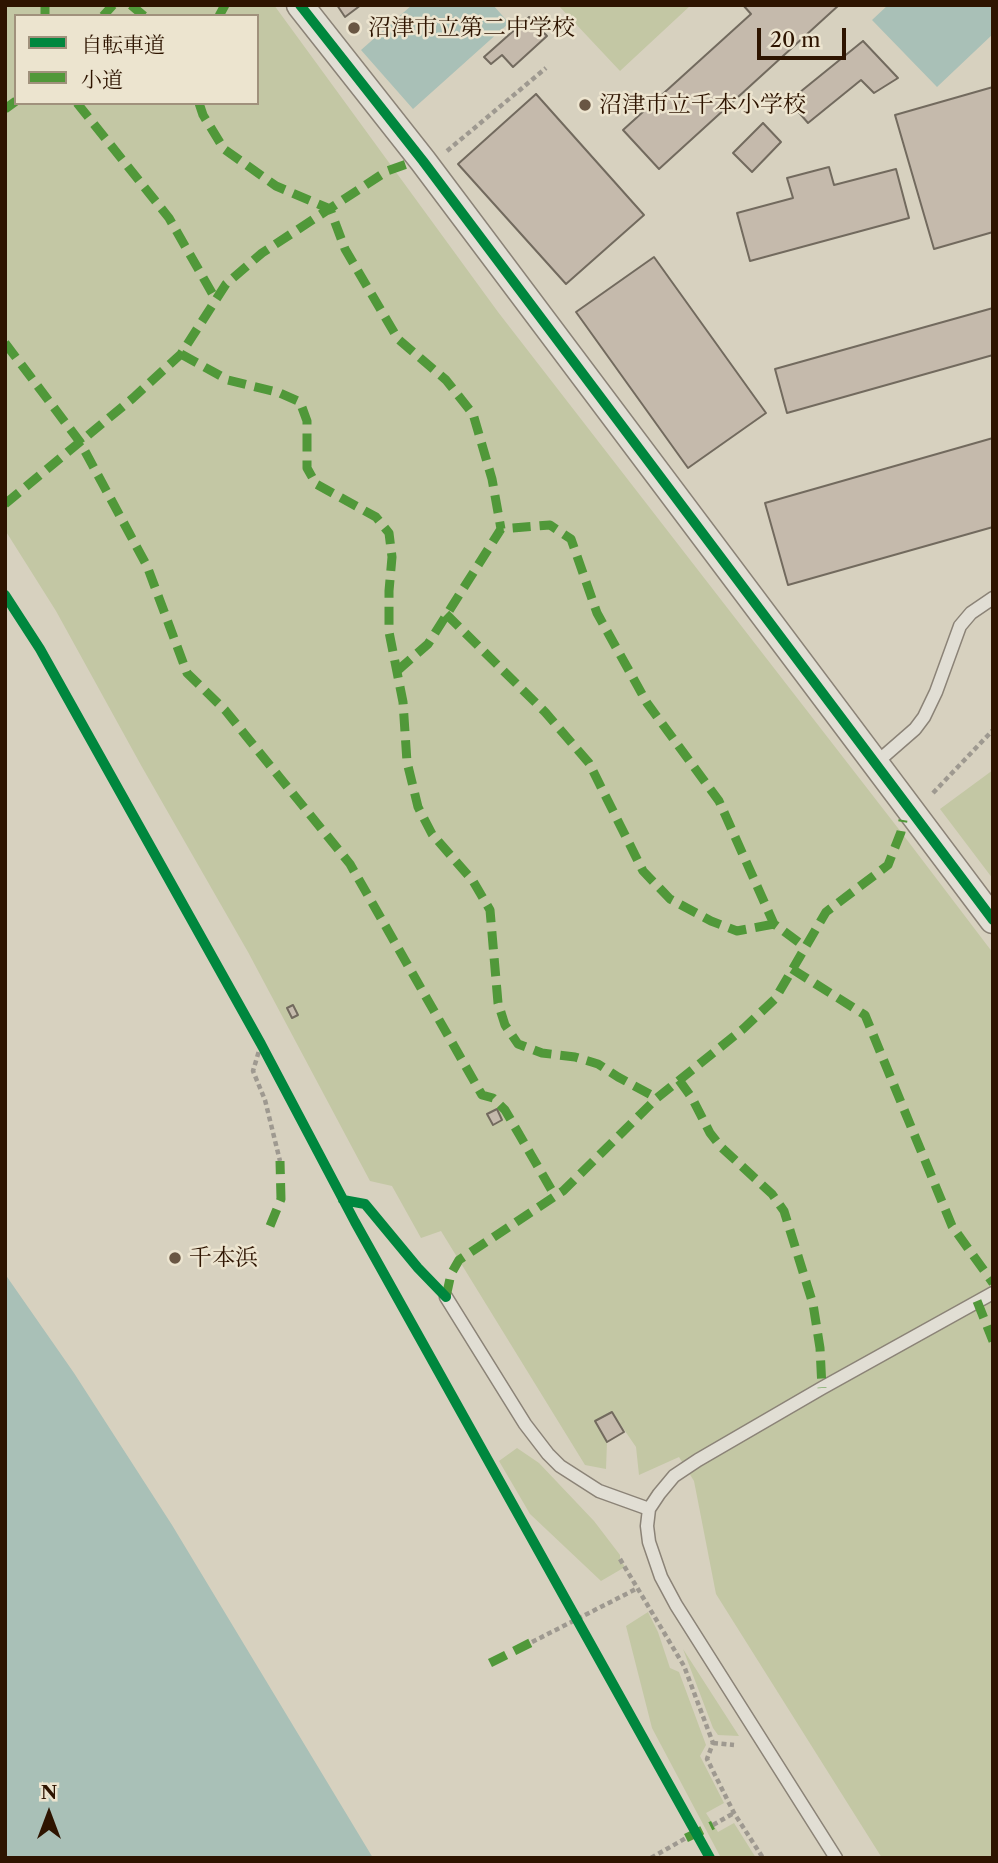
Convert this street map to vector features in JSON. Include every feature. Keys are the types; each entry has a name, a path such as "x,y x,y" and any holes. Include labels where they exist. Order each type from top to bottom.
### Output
{"street":[{"path":"300,5 424,161 993,920"}],"lane":[{"path":"876,763 925,717 960,626 971,613 993,598"},
{"path":"836,1858 676,1605 661,1577 649,1542 649,1510 674,1476 698,1460 993,1293"},
{"path":"446,1297 525,1424 548,1454 560,1466 599,1490 649,1510"}],"path":[{"path":"439,159 545,68"},
{"path":"931,794 993,730"},
{"path":"254,1032 267,1056"},
{"path":"261,1044 253,1071 265,1100 280,1161"},
{"path":"620,1559 684,1667 713,1743 706,1759 734,1812 763,1858"},
{"path":"532,1642 638,1588"},
{"path":"570,1608 583,1631"},
{"path":"713,1743 734,1745"},
{"path":"713,1825 734,1812"},
{"path":"651,1858 687,1839"}],"green space":[{"path":"5,5 274,5 498,312 993,953 993,1858 882,1858 716,1594 694,1481 679,1457 639,1475 636,1447 612,1412 596,1421 607,1442 606,1469 585,1465 441,1231 421,1238 392,1186 370,1181 248,952 56,611 5,530"},
{"path":"558,5 691,5 620,71"},
{"path":"993,770 993,879 940,809"},
{"path":"517,1448 539,1463 594,1521 620,1555 625,1567 601,1581 530,1514 499,1461"},
{"path":"648,1612 670,1668 679,1672 706,1745 700,1756 724,1803 706,1813 718,1832 734,1823 756,1858 721,1858 652,1728 626,1626"},
{"path":"683,1649 739,1736 718,1735 713,1728"}],"shaded area":[{"path":"412,5 493,5 509,23 413,109 361,50"},
{"path":"888,5 993,5 993,34 937,87 872,20"},
{"path":"5,1274 74,1373 172,1525 373,1858 5,1858"}],"building":[{"path":"337,5 361,5 345,17"},
{"path":"743,5 839,5 659,169 623,130 751,14"},
{"path":"529,17 547,36 513,67 502,55 491,64 484,57"},
{"path":"863,41 898,78 874,93 861,80 808,123 789,101"},
{"path":"993,87 993,232 934,249 895,115"},
{"path":"536,94 644,215 566,284 458,164"},
{"path":"763,123 781,142 752,172 733,153"},
{"path":"829,167 834,185 896,169 909,218 750,261 737,213 793,198 787,178"},
{"path":"654,257 766,413 688,468 576,312"},
{"path":"993,308 993,355 787,413 775,369"},
{"path":"993,438 993,527 788,585 765,503"},
{"path":"293,1005 298,1015 292,1018 287,1008"},
{"path":"497,1109 502,1120 493,1125 487,1114"},
{"path":"612,1412 624,1432 607,1442 595,1421"}],"marked path":[{"path":"45,5 45,14"},
{"path":"105,14 113,5"},
{"path":"131,5 142,14"},
{"path":"220,14 225,5"},
{"path":"5,109 14,102"},
{"path":"79,105 169,218 216,300"},
{"path":"200,105 224,149 276,186 330,209 345,249 398,339 446,380 473,414 492,479 501,529"},
{"path":"5,504 133,398 181,354 226,284 262,253 387,171 407,164"},
{"path":"5,343 80,442 147,566 187,673 225,710 350,864 482,1095 493,1098 505,1110 555,1196"},
{"path":"181,354 228,380 280,393 300,402 307,421 307,468 316,484 376,517 389,533 392,557 389,632 403,702 407,762 418,807 432,834 473,881 490,910 498,1003 505,1025 518,1044 542,1053 575,1057 598,1064 657,1098"},
{"path":"397,671 428,644 501,529 550,525 571,539 597,613 647,703 719,801 774,924 805,947"},
{"path":"446,614 545,712 589,763 643,871 670,899 711,921 737,931 774,924"},
{"path":"446,1297 451,1274 459,1260 563,1191 657,1098 743,1029 775,999 826,912 888,865 903,820"},
{"path":"792,969 865,1015 952,1226 993,1283"},
{"path":"679,1080 721,1147 772,1194 784,1211 813,1304 820,1348 822,1388"},
{"path":"270,1226 281,1199 280,1161"},
{"path":"977,1301 993,1341"},
{"path":"490,1663 532,1642"},
{"path":"686,1838 713,1825"}],"cycle path":[{"path":"300,5 423,161 993,920"},
{"path":"5,595 40,649 261,1044 355,1222 710,1858"},
{"path":"343,1200 365,1204 446,1297"}],"place":[{"name":"沼津市立第二中学校","path":"354,28"},
{"name":"沼津市立千本小学校","path":"585,105"},
{"name":"千本浜","path":"175,1258"}]}
